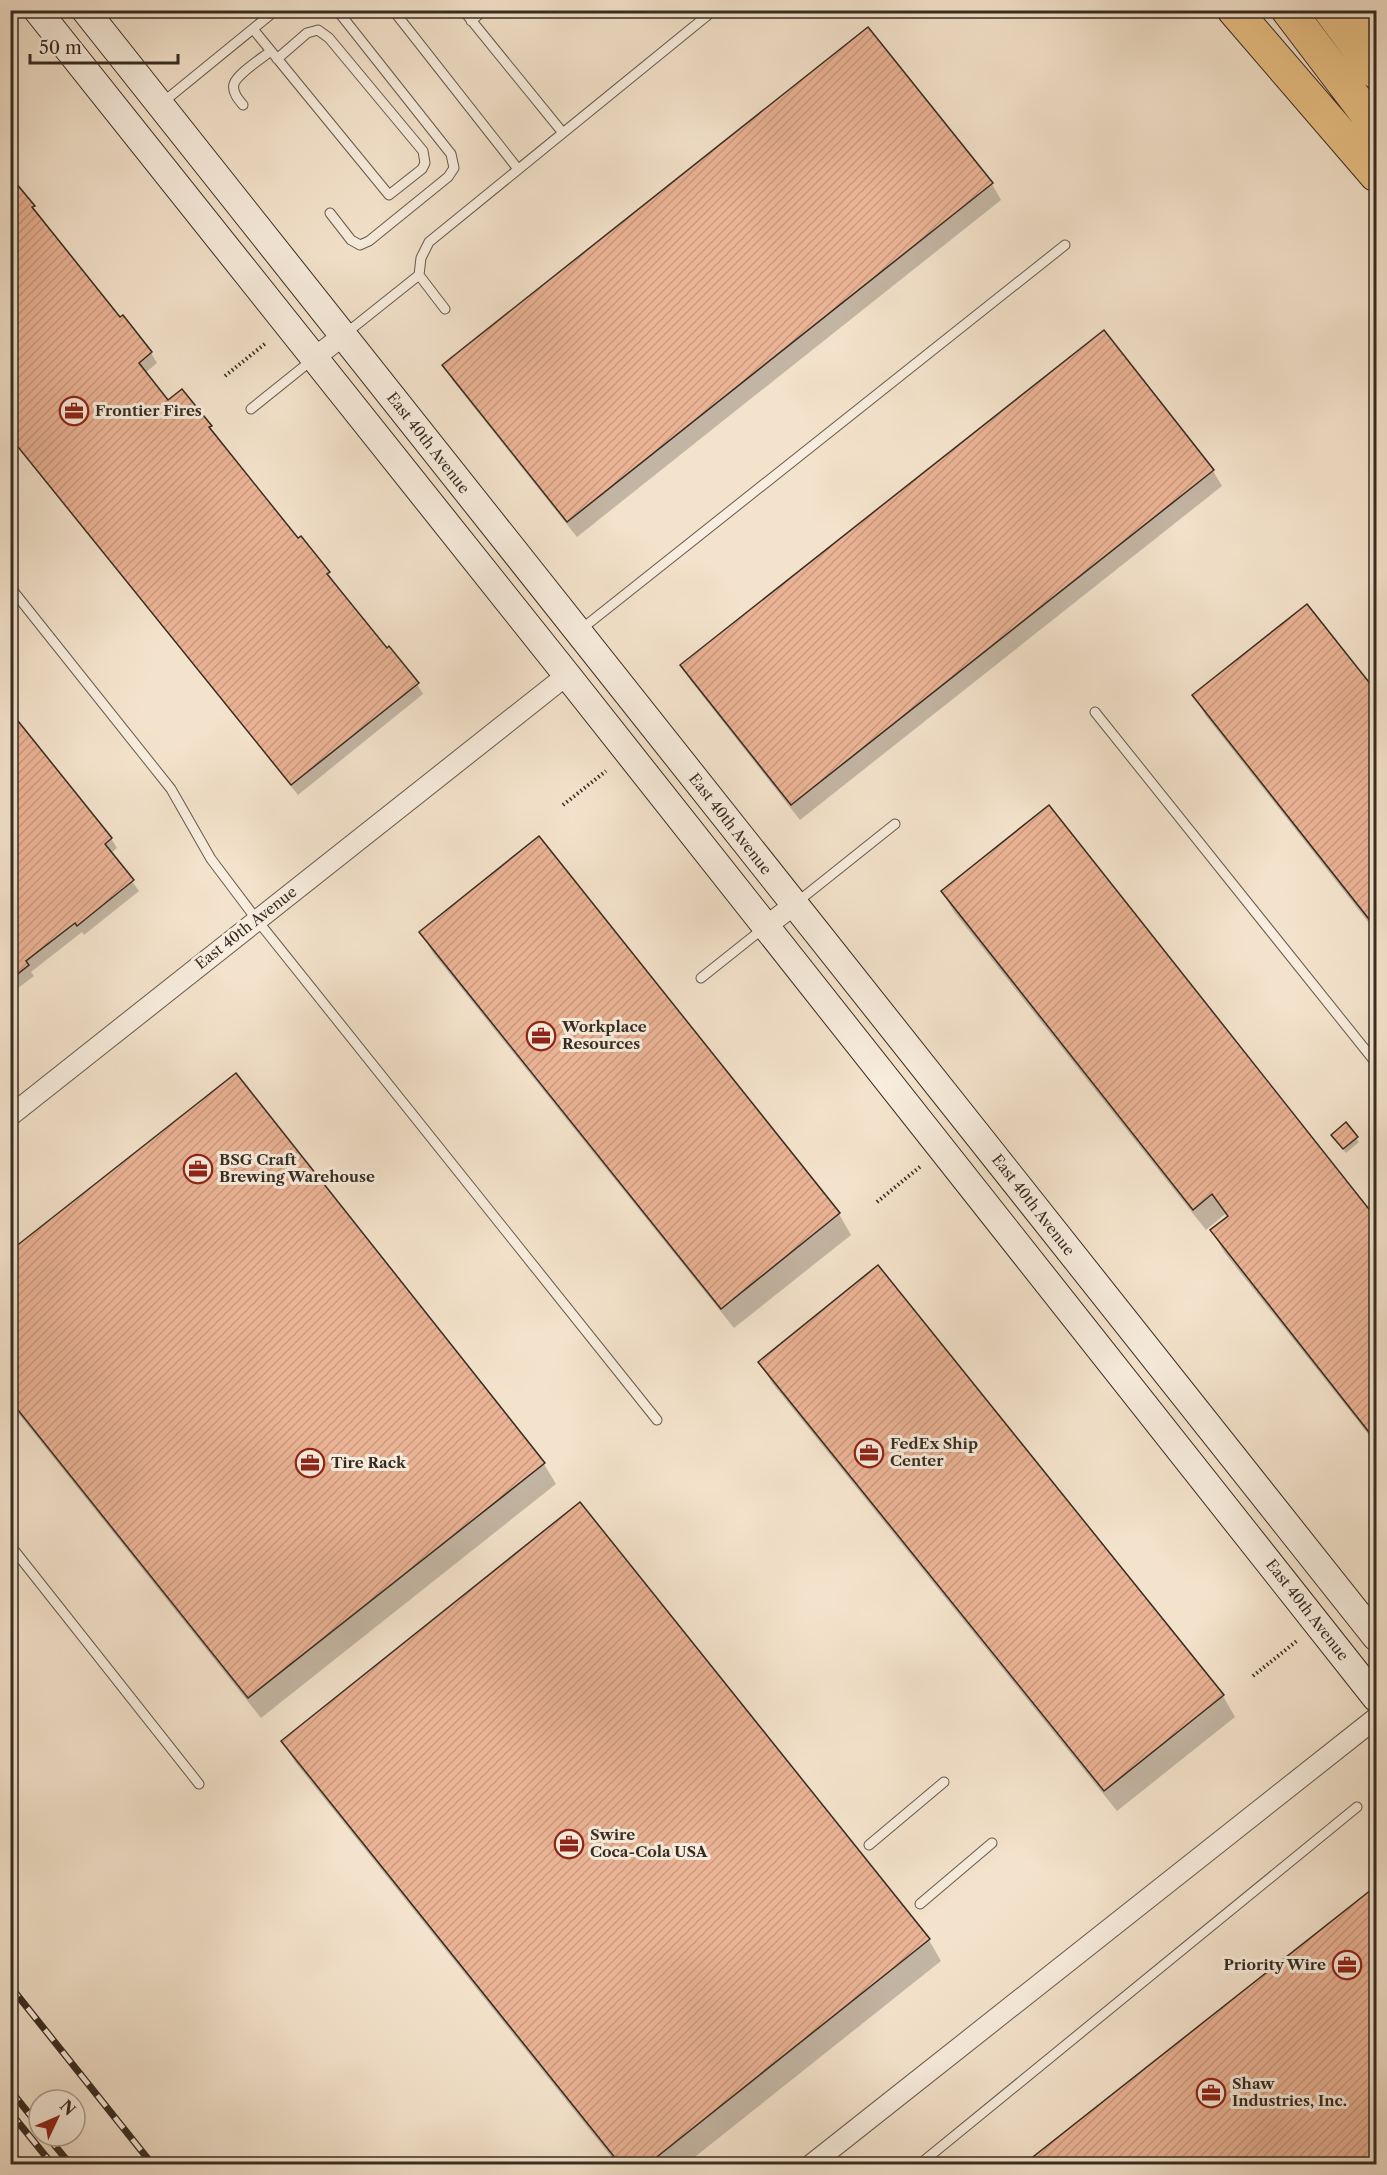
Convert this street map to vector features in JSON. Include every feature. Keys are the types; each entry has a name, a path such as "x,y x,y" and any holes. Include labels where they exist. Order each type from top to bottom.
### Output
{"highway":[{"path":"1234,10 1377,175"},
{"path":"1288,10 1377,126"},
{"path":"1330,10 1377,72"},
{"path":"1364,10 1377,27"}],"street":[{"name":"East 40th Avenue","path":"37,10 1377,1698"},
{"name":"East 40th Avenue","path":"85,10 1377,1637"},
{"path":"314,358 344,335"},
{"name":"East 40th Avenue","path":"10,1116 567,675"},
{"path":"567,675 582,676 598,684 667,745"},
{"path":"765,927 794,905"},
{"path":"813,2164 1377,1718"}],"lane":[{"path":"160,105 276,10"},
{"path":"330,213 351,240 360,245 369,241 448,177 454,168 451,154 337,10"},
{"path":"407,10 396,14 518,170"},
{"path":"463,10 563,133"},
{"path":"471,21 484,10"},
{"path":"344,335 419,275 421,258 429,242 714,10"},
{"path":"253,29 277,59 389,195 422,169 425,163 423,151 329,38 318,30 307,33 277,59"},
{"path":"243,105 235,95 234,85 238,78 271,51"},
{"path":"577,632 1065,245"},
{"path":"419,275 446,309"},
{"path":"251,409 314,358"},
{"path":"10,587 171,789 211,859 257,920 657,1420"},
{"path":"1095,712 1377,1063"},
{"path":"794,905 895,824"},
{"path":"701,978 765,927"},
{"path":"10,1545 199,1784"},
{"path":"868,1845 944,1782"},
{"path":"920,2164 1357,1807"},
{"path":"920,1904 992,1843"}],"path":[{"path":"225,376 266,343"},
{"path":"563,805 606,771"},
{"path":"876,1202 921,1166"},
{"path":"1253,1676 1298,1640"}],"building":[{"path":"868,27 993,183 567,522 442,365"},
{"path":"10,176 120,317 123,315 152,352 139,363 168,400 182,389 212,426 209,427 298,538 301,536 330,572 327,574 387,648 389,646 419,683 291,785 10,437"},
{"path":"1104,330 1214,470 791,805 680,665"},
{"path":"1307,604 1376,691 1376,928 1192,695"},
{"path":"10,711 112,838 105,844 134,880 77,926 75,923 26,961 29,965 10,980"},
{"path":"1049,805 1376,1218 1376,1441 1210,1230 1228,1216 1212,1194 1193,1210 941,891"},
{"path":"539,836 840,1213 721,1309 419,932"},
{"path":"236,1073 545,1463 248,1698 10,1400 10,1251"},
{"path":"1346,1122 1358,1137 1343,1149 1331,1135"},
{"path":"878,1265 1224,1695 1104,1791 758,1362"},
{"path":"580,1502 930,1939 648,2164 620,2164 281,1741"},
{"path":"1376,1886 1376,2164 1024,2164"}],"railway":[{"path":"10,1986 152,2164"},
{"path":"10,2090 27,2111"},
{"path":"10,2112 52,2164"},
{"path":"57,2148 70,2164"}],"place":[{"name":"Frontier Fires","path":"74,411"},
{"name":"Workplace Resources","path":"541,1036"},
{"name":"BSG Craft Brewing Warehouse","path":"198,1169"},
{"name":"FedEx Ship Center","path":"869,1453"},
{"name":"Tire Rack","path":"310,1463"},
{"name":"Swire Coca-Cola USA","path":"569,1844"},
{"name":"Priority Wire","path":"1347,1965"},
{"name":"Shaw Industries, Inc.","path":"1211,2093"}]}
